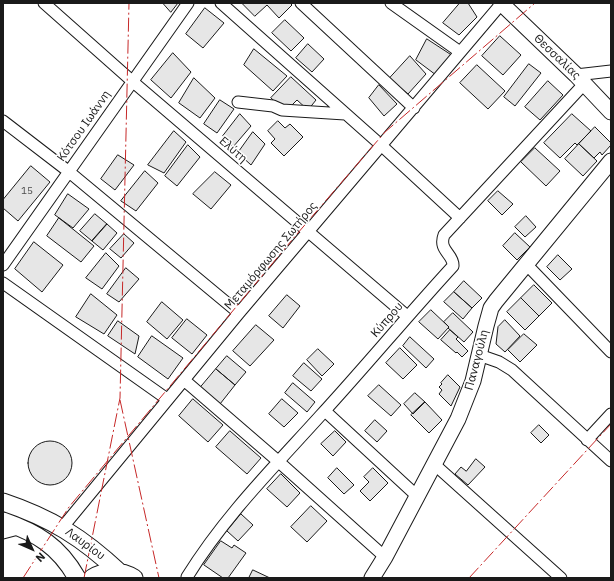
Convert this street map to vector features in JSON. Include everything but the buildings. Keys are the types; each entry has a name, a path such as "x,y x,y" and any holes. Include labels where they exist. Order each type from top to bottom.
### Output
{"main road":[{"name":"Λαυρίου","path":"3,502 27,510 62,528 90,546 127,575"},
{"name":"Λαυρίου","path":"3,521 22,528 52,545 70,565 78,578"},
{"name":"Λαυρίου","path":"92,578 105,572 127,575"}],"street":[{"name":"Ελύτη","path":"44,3 132,81 407,316"},
{"name":"Κότσου Ιωάννη","path":"3,265 188,3"},
{"path":"221,3 382,146 460,218"},
{"path":"301,3 414,108"},
{"path":"391,3 460,52"},
{"name":"Μεταμόρφωσης Σωτήρος","path":"62,528 239,313 502,3"},
{"name":"Θεσσαλίας","path":"502,3 580,79 611,112"},
{"path":"580,79 611,70"},
{"name":"Κύπρου","path":"187,577 203,550 215,534 250,493 325,411 407,316 453,266 452,261 443,248 442,240 444,235 580,79"},
{"path":"238,102 273,106 282,110 345,114"},
{"path":"3,121 68,172 239,313"},
{"name":"Παναγούλη","path":"372,578 385,557 466,401 473,381 491,308 611,161"},
{"path":"527,265 611,352"},
{"path":"3,283 167,400"},
{"path":"479,354 500,362 512,370 587,440 611,460"},
{"path":"184,380 279,462 385,557"},
{"path":"325,411 417,496"},
{"path":"587,440 611,414"},
{"path":"434,464 561,578"},
{"path":"3,533 22,528"}],"power":[{"path":"84,578 120,398 129,3"},
{"path":"23,578 69,507 297,234 385,132 535,3"},
{"path":"120,400 159,578"},
{"path":"469,578 611,424"}]}
